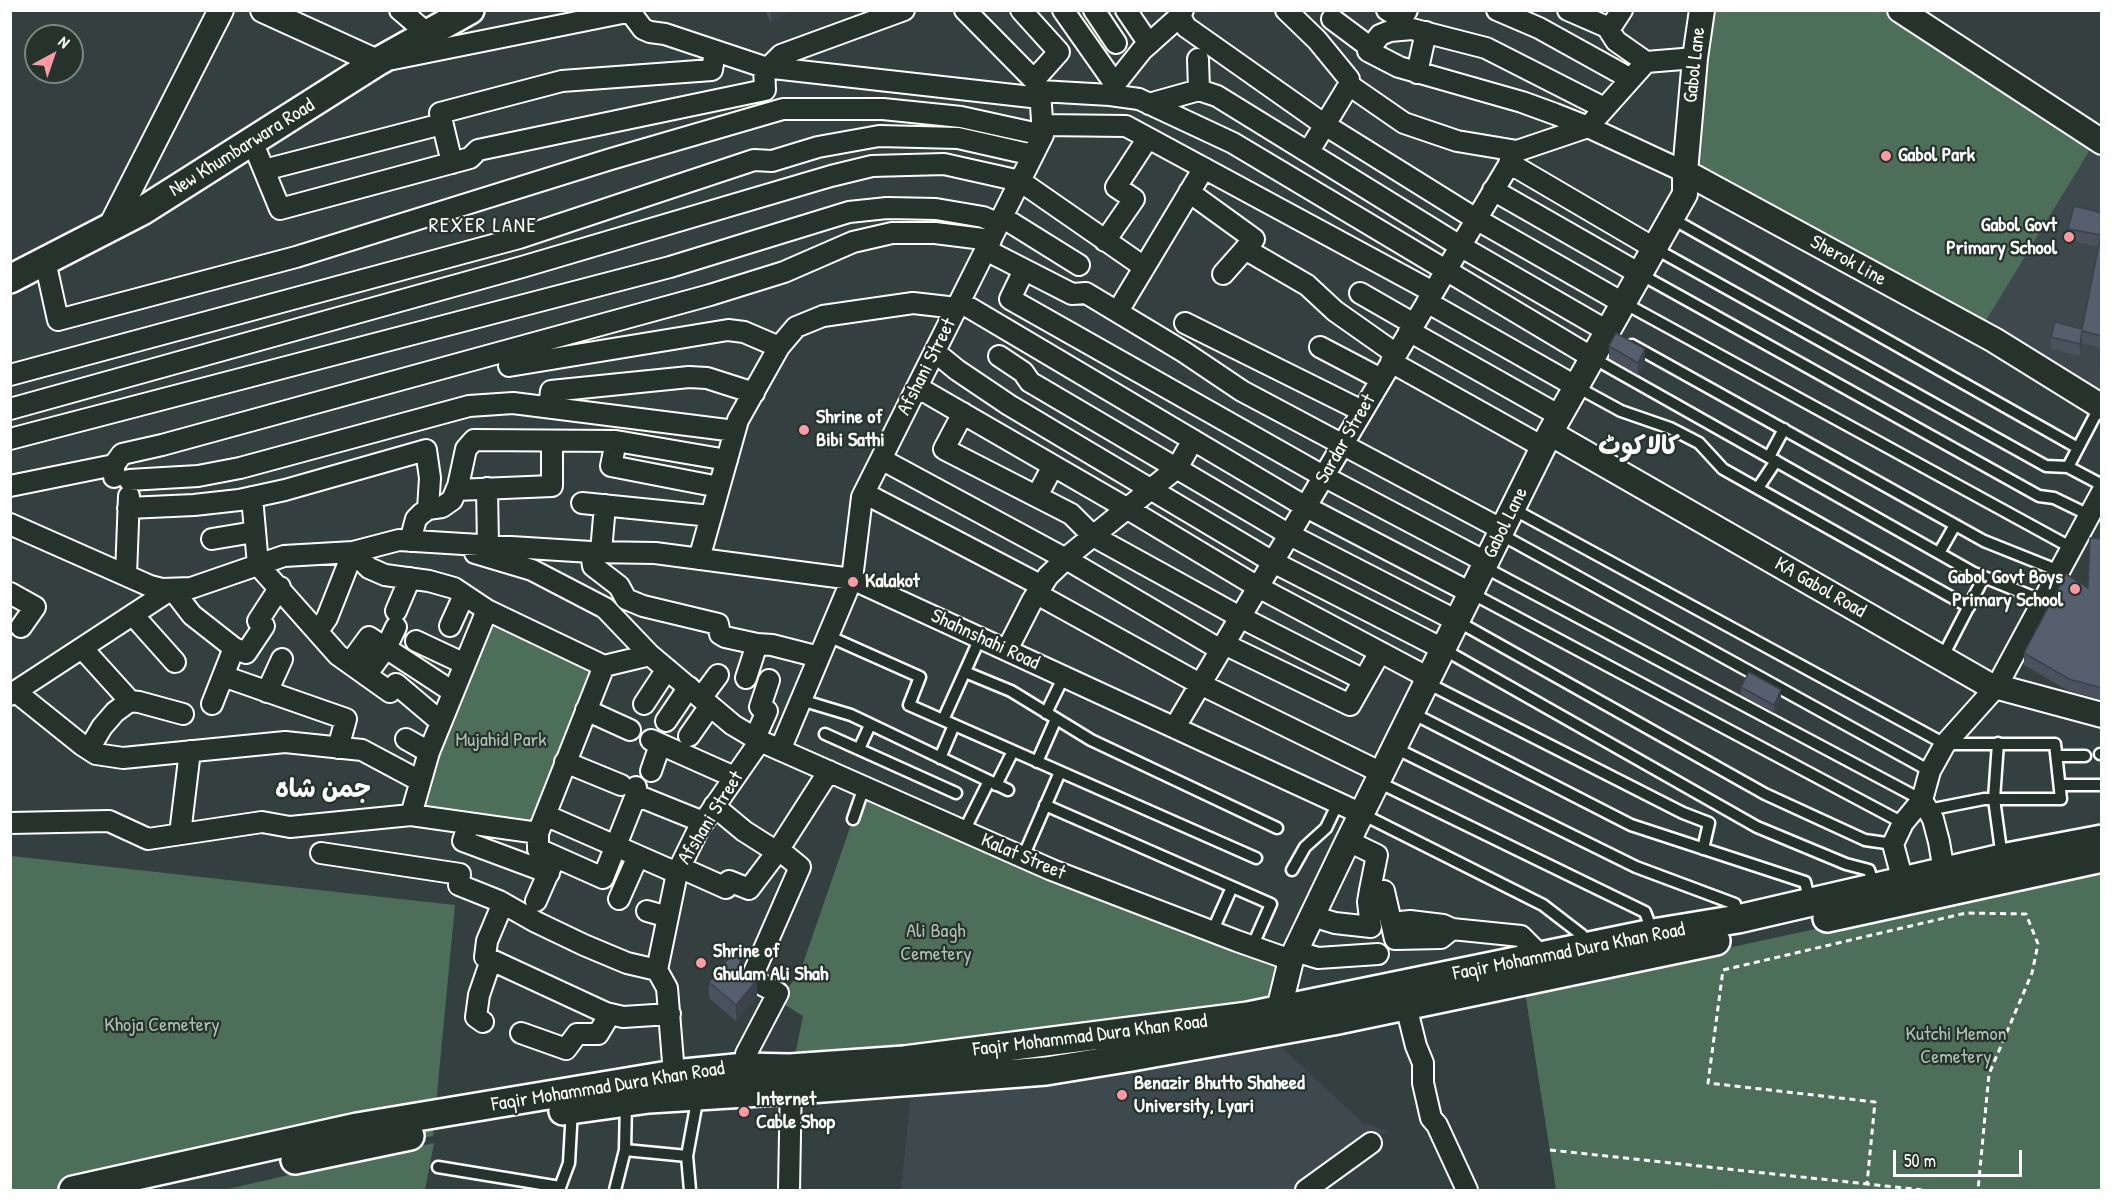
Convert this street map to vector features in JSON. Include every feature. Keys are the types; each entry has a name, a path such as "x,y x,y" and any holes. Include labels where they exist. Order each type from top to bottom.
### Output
{"main road":[{"name":"New Khumbarwara Road","path":"10,279 142,211 377,62 413,18 470,10"},
{"name":"Faqir Mohammad Dura Khan Road","path":"147,1191 453,1127 674,1074 745,1067 791,1079 1046,1071 1086,1064 1278,1020 2064,856 2102,839"},
{"name":"Faqir Mohammad Dura Khan Road","path":"1540,967 1586,948 1653,933 1738,919 1903,881 1945,882 2001,858 2064,856 2102,858"},
{"name":"Faqir Mohammad Dura Khan Road","path":"73,1191 357,1127 572,1100 626,1102 698,1096 904,1060 1248,1016 1278,1020"},
{"path":"1081,1037 1086,1064"}],"street":[{"path":"110,228 221,10"},
{"path":"263,10 377,62 631,13 643,29 650,32 665,34 766,67 1038,90 1112,90 1139,99 1233,143 1593,358"},
{"path":"252,141 280,209 470,158 478,150 765,90 766,67 781,55 904,10"},
{"path":"965,10 1038,90"},
{"path":"1021,10 1059,52 1038,90 1042,130"},
{"path":"1063,10 1112,90"},
{"path":"1094,10 1116,43"},
{"path":"1126,10 1149,44"},
{"path":"1286,10 1339,65 1349,79 1349,85 1309,151"},
{"path":"1387,10 1402,19 1407,10"},
{"path":"1497,10 1539,28 1630,79"},
{"path":"1568,10 1607,27 1616,41 1646,62 1695,58"},
{"path":"1610,30 1622,10"},
{"name":"Gabol Lane","path":"1278,1020 1293,955 1348,842 1551,432 1685,194 1695,58 1702,10"},
{"path":"1900,10 2102,142"},
{"path":"1112,90 1149,44 1181,13 1186,27 1325,125 1476,219 1623,303"},
{"name":"Sherok Line","path":"1332,19 1371,48 1368,51 1399,67 1522,102 1588,127 1685,172 1994,340 2101,407"},
{"path":"1371,48 1380,35 1390,31 1412,29 1426,32 1486,48 1604,108"},
{"path":"1417,72 1426,32"},
{"path":"452,163 440,113 562,81 712,70 715,51"},
{"path":"1198,59 1198,90"},
{"path":"1513,157 1588,127 1646,62"},
{"path":"1349,85 1404,123 1513,157 1654,248"},
{"path":"1149,104 1198,90 1217,96 1460,246 1609,332"},
{"path":"45,261 58,320 296,258 611,159 783,109 883,109 961,117 1042,130 1126,126 1430,297 1577,387"},
{"path":"264,170 442,124"},
{"name":"Afshani Street","path":"780,750 852,579 864,493 1020,181 1042,130"},
{"path":"10,375 519,238 754,160 772,161 818,147 879,136 958,138 1033,154"},
{"path":"1105,241 1134,199 1116,187 1148,138"},
{"name":"Sardar Street","path":"1175,727 1513,157"},
{"path":"10,409 522,267 831,176 873,166 944,164 1020,181 1144,267"},
{"path":"1118,311 1204,168"},
{"path":"1493,190 1640,274"},
{"path":"1189,192 1254,239 1223,274"},
{"path":"10,439 670,267 849,212 887,208 936,209 983,217 1024,270 1072,294 1086,293 1242,391 1342,444 1505,524"},
{"path":"735,431 513,403 469,406 240,468 198,476 129,480 114,478 114,465 122,454 710,295 784,272 853,242 892,233 994,233 1079,265"},
{"path":"1245,249 1307,285 1335,311 1394,358 1551,432"},
{"path":"1024,270 1010,299 1323,476 1485,564"},
{"path":"1360,293 1412,327 1551,432"},
{"path":"699,559 738,420 779,347 796,327 823,316 913,303 958,305 1306,507 1471,593"},
{"path":"1185,322 1362,411"},
{"path":"509,366 728,330 744,332 779,347"},
{"path":"1320,347 1381,379"},
{"path":"935,352 957,370 1009,405 1274,562 1443,650"},
{"path":"999,356 1023,372 1030,382 1290,535 1457,621"},
{"path":"549,407 551,391 689,377 707,378 754,393"},
{"path":"917,387 1258,587 1380,652 1428,681"},
{"path":"963,413 944,449 1071,514 1093,536 1240,617 1364,680"},
{"name":"KA Gabol Road","path":"1551,432 1987,684 2102,715"},
{"path":"410,541 416,519 428,509 448,504 456,490 466,449 474,440 616,441 727,460"},
{"path":"1007,650 1048,576 1177,468 1193,440"},
{"path":"456,490 552,486 552,441"},
{"path":"616,441 611,466 719,487"},
{"path":"128,508 194,506 252,497 426,450 430,478 428,509"},
{"path":"881,459 1222,647 1350,705 1380,652"},
{"path":"10,486 114,465"},
{"path":"1037,496 1053,466"},
{"path":"126,575 129,480"},
{"path":"487,488 488,546"},
{"path":"1945,882 1940,842 1925,805 1930,771 1945,744 1998,686 2102,492"},
{"path":"864,493 1039,590 1200,684 1380,778"},
{"path":"252,497 258,565 280,587 338,655 390,692 396,684 441,722"},
{"path":"582,503 711,516"},
{"path":"605,505 593,566 619,586 626,599 643,606 718,624 720,634 725,637 772,645 819,657"},
{"path":"10,524 150,586 172,589 191,588 284,556 353,552 399,540 440,543"},
{"path":"212,538 254,532"},
{"name":"Shahnshahi Road","path":"440,543 655,553 852,579 1362,814"},
{"name":"Kalat Street","path":"440,543 532,570 605,608 650,655 733,725 757,740 1023,857 1252,947 1318,958 1378,954"},
{"path":"353,552 369,568 386,575 429,581 454,588 487,610 604,666 650,655"},
{"path":"318,631 327,618 353,552"},
{"path":"366,675 386,648 410,578"},
{"path":"172,589 192,615 234,648 246,653 264,626 258,621 280,587"},
{"path":"172,589 82,648 14,688 96,754 123,758 285,742 362,750 420,781"},
{"path":"10,593 35,607 21,627"},
{"path":"450,626 464,595"},
{"path":"411,815 429,752 487,610"},
{"path":"133,615 175,662"},
{"path":"350,663 369,637 453,692"},
{"path":"416,640 465,664"},
{"path":"746,678 757,644"},
{"path":"82,648 130,702"},
{"path":"212,704 234,648"},
{"path":"267,692 282,658"},
{"path":"552,865 538,849 541,824 604,666"},
{"path":"644,704 667,669"},
{"path":"666,721 700,697 718,675"},
{"path":"223,676 346,719 338,748"},
{"name":"Afshani Street","path":"657,970 678,870 709,814 757,740 767,711 759,706 769,680"},
{"path":"689,736 700,697"},
{"path":"89,749 102,727 115,712 130,702 139,702 183,714"},
{"path":"586,710 630,730"},
{"path":"406,739 429,752"},
{"path":"651,771 656,742 734,777"},
{"path":"180,834 190,751"},
{"path":"565,762 631,789 709,814 744,831 800,867 751,979 778,993 746,1054 745,1067"},
{"path":"10,824 109,821 148,839 262,822 290,827 411,815 469,823 541,824 615,846 726,888 729,881 748,889 777,851 829,771"},
{"path":"469,823 463,841 603,878 615,846 631,789"},
{"path":"1903,881 1893,844 1903,823 1925,805"},
{"path":"1312,916 1335,923 1371,927 1368,902 1377,855 1348,842"},
{"path":"321,853 460,874 459,885 503,903 584,945 627,963 657,970 667,988 674,1074"},
{"path":"619,898 638,856"},
{"path":"536,902 552,865"},
{"path":"1370,890 1384,891 1395,939 1441,938 1452,930 1521,936 1534,949 1540,967"},
{"path":"503,903 487,941 485,957 610,1014 623,1017 670,1014"},
{"path":"647,911 668,917"},
{"path":"483,1022 476,1017 479,995 491,960"},
{"path":"1403,995 1416,1046 1424,1063 1423,1083 1431,1118 1437,1125 1467,1191"},
{"path":"521,1033 566,1049 577,1034 598,1034 610,1014"},
{"path":"789,1191 791,1079"},
{"path":"1309,1190 1371,1143"}],"lane":[{"path":"1671,218 2078,448"},
{"path":"1654,248 2046,466 2068,467 2102,485"},
{"path":"1640,274 2039,496 2054,498 2089,516"},
{"path":"1623,303 2072,548"},
{"path":"1609,332 1984,541 2059,571"},
{"path":"1593,358 1939,553 1984,577 2043,601"},
{"path":"1577,387 1621,411 1670,428 1699,443 1723,469 1969,607"},
{"path":"2068,467 2101,407"},
{"path":"1758,488 1784,429"},
{"path":"1485,564 1925,805 1994,799 2061,799 2055,744 1945,744 1505,524"},
{"path":"1505,524 1930,771"},
{"path":"1939,553 1955,525"},
{"path":"1942,658 1984,577"},
{"path":"1471,593 1903,823"},
{"path":"1457,621 1766,794 1865,840 1893,844"},
{"path":"828,636 920,677 909,705 1256,858"},
{"path":"940,758 948,723 965,672 980,638"},
{"path":"1443,650 1756,827 1827,857 1869,870 1874,887"},
{"path":"965,672 1011,691 1090,740 1277,828"},
{"path":"1046,713 1064,676"},
{"path":"1428,681 1683,813 1708,823 1703,849"},
{"path":"801,700 851,715 1008,790"},
{"path":"1412,713 1631,825 1805,882 1810,903"},
{"path":"1037,762 1056,719"},
{"path":"859,749 870,725"},
{"path":"825,734 956,793"},
{"path":"1998,743 1994,799 2001,858"},
{"path":"1395,748 1636,867 1735,904 1738,919"},
{"path":"964,831 1012,751"},
{"path":"2057,756 2085,756"},
{"path":"1023,857 1060,772"},
{"path":"1380,778 1645,912 1653,933"},
{"path":"2060,785 2102,785"},
{"path":"853,819 864,787"},
{"path":"1292,870 1305,847 1326,828 1338,803"},
{"path":"1045,805 1271,904 1252,947"},
{"path":"1362,814 1543,905 1582,935 1586,948"},
{"path":"1212,932 1232,887"},
{"path":"690,1191 687,1156 698,1096"},
{"path":"438,1167 559,1189 568,1163 572,1100"},
{"path":"615,1191 625,1150 626,1102"},
{"path":"625,1150 687,1156"}],"path":[{"path":"1867,1184 1875,1102 1708,1083 1723,970 1966,913 2026,914 2038,944 2032,973 1989,1074 1978,1191"},
{"path":"1550,1150 1922,1191"}],"shaded area":[{"name":"Gabol Govt Primary School","path":"2096,140 2101,142 2101,407 1979,332"},
{"name":"Benazir Bhutto Shaheed University, Lyari","path":"1248,1016 1363,1123 1388,1131 1306,1190 901,1190 914,1067"}],"green space":[{"name":"Gabol Park","path":"1704,11 1900,11 2096,140 1979,332 1685,172"},
{"name":"Mujahid Park","path":"487,610 604,666 538,833 411,815"},
{"name":"Ali Bagh Cemetery","path":"864,787 1290,960 1264,1014 789,1086 803,1016 777,1000 799,975"},
{"name":"Khoja Cemetery","path":"11,856 455,905 433,1136 98,1190 11,1190"},
{"name":"Kutchi Memon Cemetery","path":"2101,867 2101,1190 1556,1190 1525,992"},
{"path":"434,1143 425,1190 224,1190 306,1171"}],"building":[{"path":"2074,206 2102,213 2102,336 2082,331 2080,344 2051,337 2055,322 2082,329 2101,235 2068,229"},
{"path":"1616,333 1645,349 1638,363 1609,346"},
{"path":"2090,538 2102,539 2102,688 2069,679 2024,653 2066,574 2088,588"},
{"path":"1749,672 1781,690 1774,705 1741,687"},
{"path":"732,954 740,960 741,970 757,980 736,1005 709,982"}],"place":[{"name":"Gabol Park","path":"1886,156"},
{"name":"Gabol Govt Primary School","path":"2069,237"},
{"name":"Shrine of Bibi Sathi","path":"804,430"},
{"name":"Kalakot","path":"853,582"},
{"name":"Gabol Govt Boys Primary School","path":"2075,589"},
{"name":"Shrine of Ghulam Ali Shah","path":"701,963"},
{"name":"Benazir Bhutto Shaheed University, Lyari","path":"1122,1095"},
{"name":"Internet Cable Shop","path":"744,1112"}],"district":[{"name":"REXER LANE","path":"483,226"},
{"name":"کالاکوٹ","path":"1639,447"},
{"name":"جمن شاہ","path":"323,790"}]}
